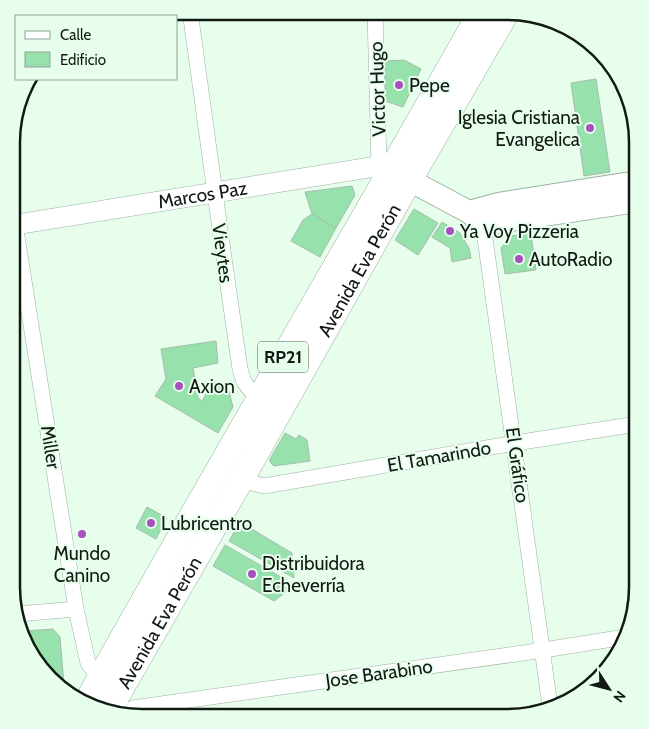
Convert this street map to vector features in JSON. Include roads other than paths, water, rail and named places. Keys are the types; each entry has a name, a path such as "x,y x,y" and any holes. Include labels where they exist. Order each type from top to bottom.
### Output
{"main road":[{"name":"Avenida Eva Perón","path":"119,705 241,480 394,172 477,20"},
{"name":"Avenida Eva Perón","path":"89,697 258,400 394,172 501,20"},
{"path":"394,172 476,218 629,203"},
{"path":"476,218 498,204 629,183"}],"street":[{"name":"Vieytes","path":"191,20 240,369 244,382 258,400"},
{"name":"Victor Hugo","path":"376,20 394,172"},
{"name":"Marcos Paz","path":"20,219 215,192 394,172"},
{"name":"El Gráfico","path":"476,218 515,443 550,701"},
{"name":"Miller","path":"20,258 76,609 88,663 100,678"},
{"name":"El Tamarindo","path":"241,480 264,486 629,425"},
{"path":"23,614 76,609"},
{"name":"Jose Barabino","path":"119,705 544,650 617,638"}],"place":[{"name":"Pepe","path":"399,85"},
{"name":"Iglesia Cristiana Evangelica","path":"590,128"},
{"name":"Ya Voy Pizzeria","path":"450,231"},
{"name":"AutoRadio","path":"519,259"},
{"name":"Axion","path":"179,386"},
{"name":"Lubricentro","path":"151,523"},
{"name":"Mundo Canino","path":"82,534"},
{"name":"Distribuidora Echeverría","path":"252,574"}]}
